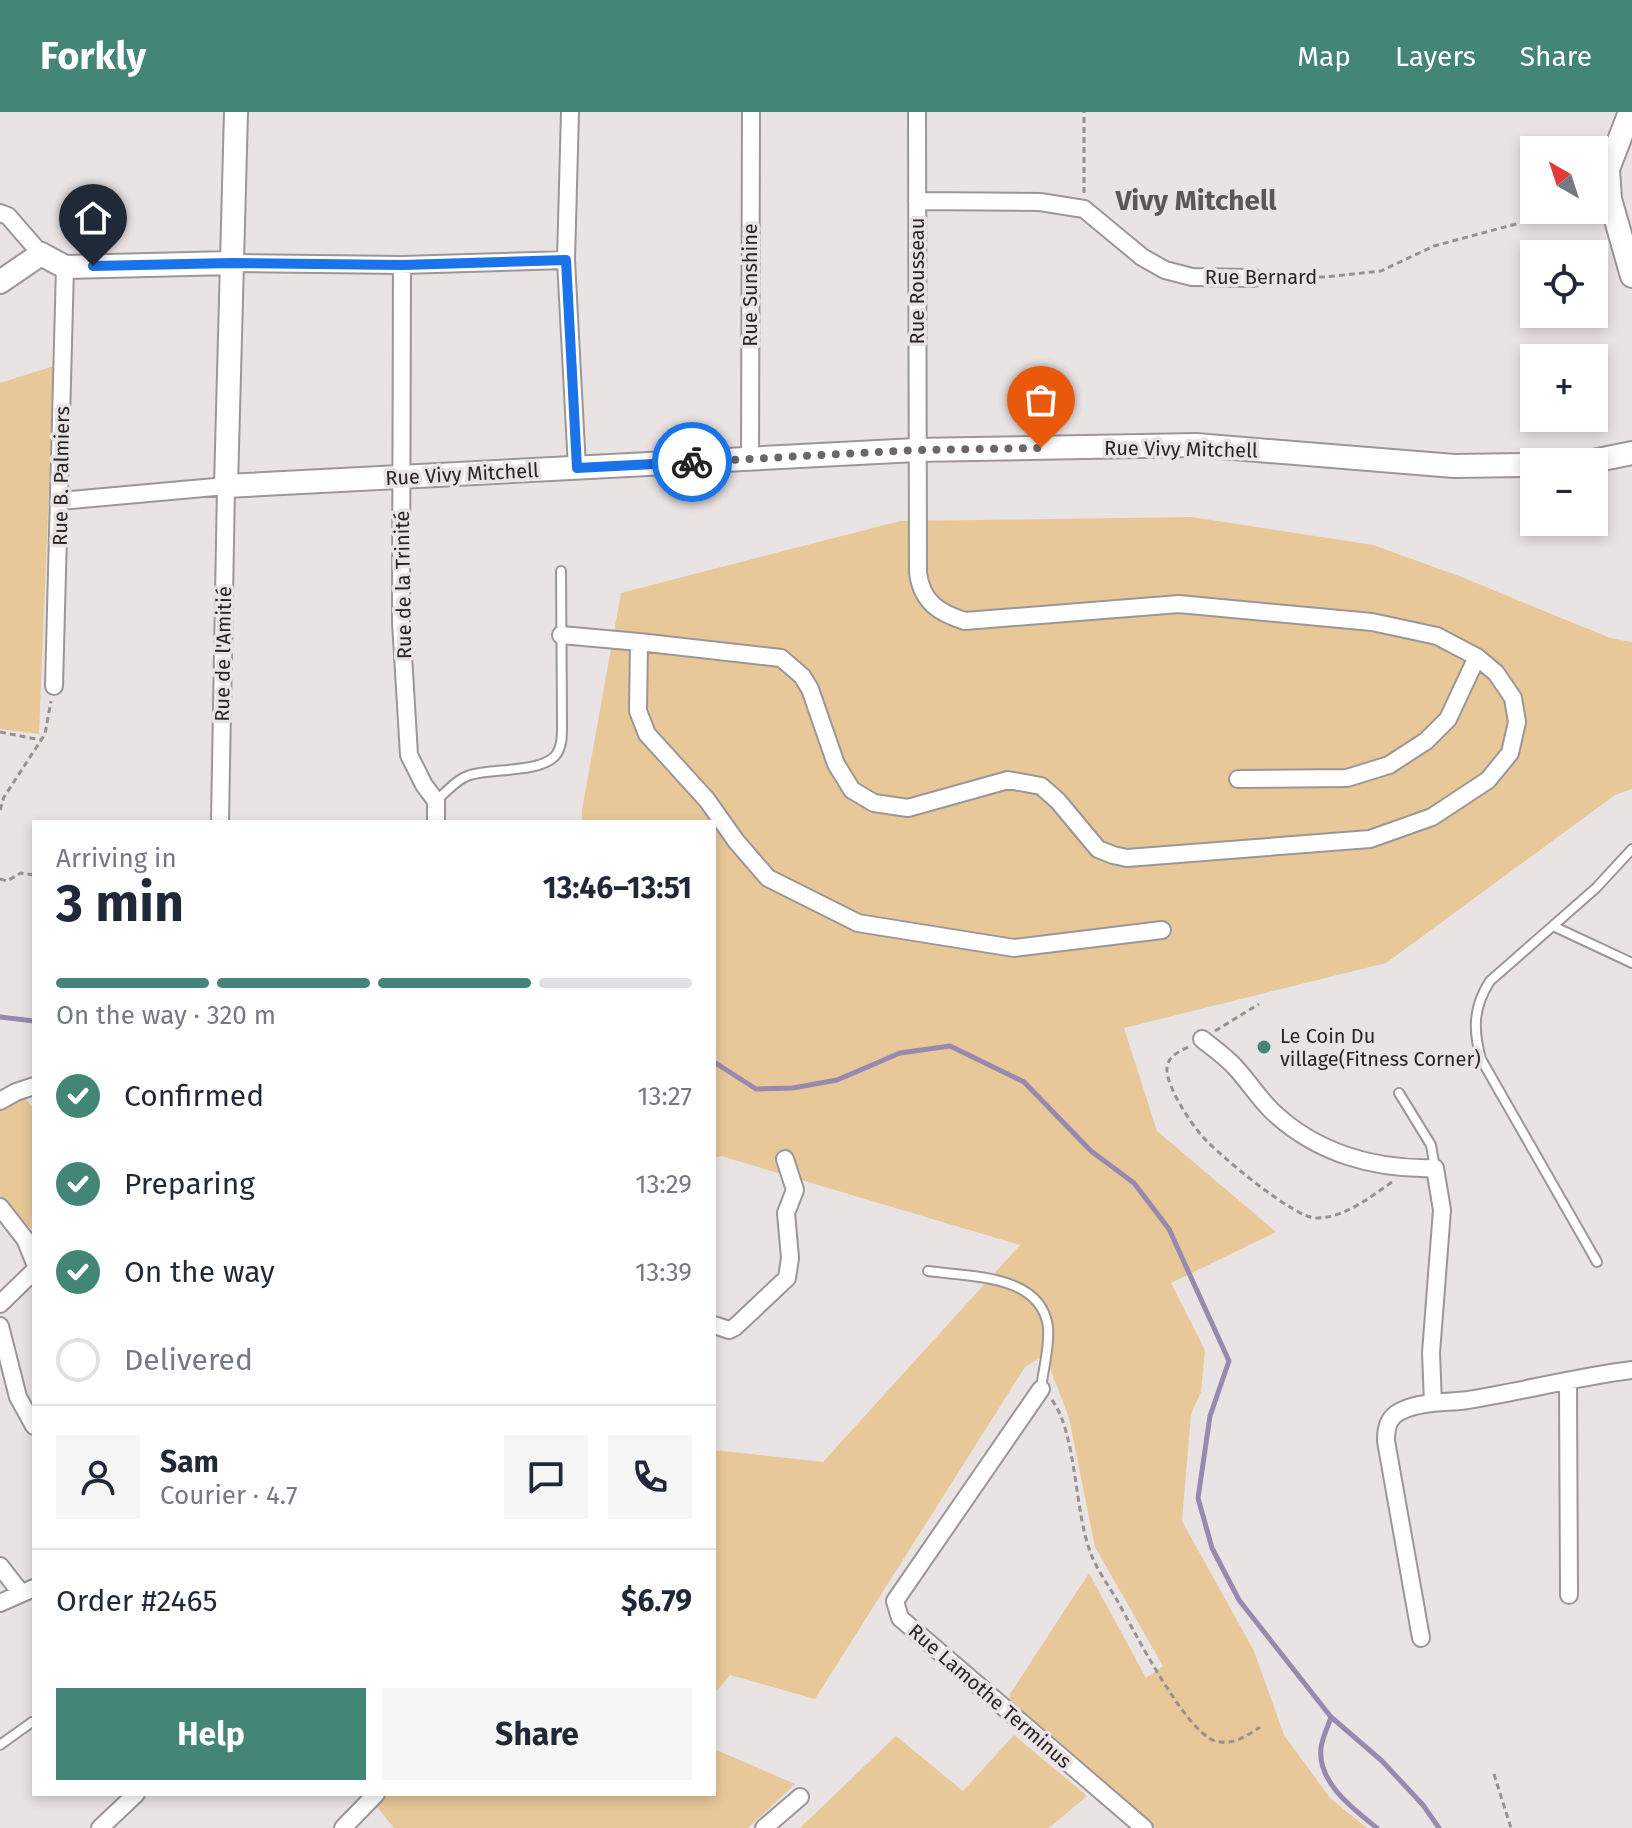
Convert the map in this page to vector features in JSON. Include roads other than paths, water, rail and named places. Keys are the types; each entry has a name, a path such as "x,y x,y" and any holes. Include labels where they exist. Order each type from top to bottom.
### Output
{"street":[{"path":"226,486 236,112"},
{"path":"570,112 566,260 577,468"},
{"name":"Rue Sunshine","path":"750,459 751,112"},
{"name":"Rue Rousseau","path":"561,635 781,658 802,676 810,689 836,764 852,790 874,803 908,808 1008,780 1041,786 1058,801 1098,849 1127,858 1370,839 1432,817 1488,780 1510,753 1517,722 1513,698 1496,673 1477,657 1437,636 1372,622 1179,604 965,621 943,614 927,600 920,584 916,450 917,112"},
{"path":"1630,112 1608,169 1610,199 1632,276"},
{"name":"Rue Bernard","path":"917,201 1040,202 1084,209 1142,257 1165,270 1192,277 1254,278"},
{"path":"0,213 8,216 41,254 65,267 231,263 402,265 566,260"},
{"path":"0,282 41,254"},
{"name":"Rue de la Trinité","path":"402,265 401,622 409,755 436,801"},
{"name":"Rue B. Palmiers","path":"54,686 65,267"},
{"name":"Rue Vivy Mitchell","path":"60,501 226,486 916,450 1196,445 1454,466 1520,465"},
{"path":"1608,458 1632,453"},
{"name":"Rue de l'Amitié","path":"220,820 226,486"},
{"path":"639,642 638,711 647,734 707,800 736,841 768,878 858,923 1014,948 1162,930"},
{"path":"1238,779 1347,778 1389,765 1426,741 1448,719 1477,657"},
{"path":"436,801 436,820"},
{"path":"1202,1039 1234,1065 1272,1111 1301,1133 1338,1154 1376,1166 1435,1168 1442,1210 1431,1353 1433,1403"},
{"path":"0,1101 32,1087"},
{"path":"716,1326 729,1330 735,1327 787,1278 790,1258 786,1213 795,1190 785,1159"},
{"path":"0,1207 25,1239 32,1256"},
{"path":"0,1304 32,1273"},
{"path":"0,1326 18,1397 32,1422"},
{"path":"1421,1638 1386,1441 1386,1429 1391,1418 1401,1411 1433,1403 1632,1370"},
{"path":"1568,1382 1569,1595"},
{"name":"Rue Lamothe Terminus","path":"1041,1389 895,1601 896,1610 900,1618 1144,1828"},
{"path":"0,1566 28,1590 0,1603"},
{"path":"100,1828 134,1796"},
{"path":"343,1828 374,1796"},
{"path":"764,1828 800,1797"}],"lane":[{"path":"436,801 468,775 541,764 555,756 561,742 561,571"},
{"path":"1597,1262 1481,1059 1474,1018 1480,996 1490,981 1555,927 1632,849"},
{"path":"1555,927 1632,963"},
{"path":"1399,1093 1431,1145 1435,1168"},
{"path":"928,1271 1017,1285 1035,1298 1044,1312 1048,1328 1041,1389"},
{"path":"0,1745 32,1722"}],"waterway":[{"path":"0,1017 32,1021"},
{"path":"716,1063 756,1089 793,1088 837,1080 900,1053 950,1046 1024,1082 1091,1151 1134,1183 1169,1229 1229,1361 1210,1416 1198,1498 1212,1548 1239,1600 1331,1717 1382,1761 1423,1805 1439,1828"},
{"path":"1331,1717 1321,1748 1325,1772 1338,1794 1377,1828"}],"place":[{"name":"Le Coin Du village(Fitness Corner)","path":"1264,1047"}],"district":[{"name":"Vivy Mitchell","path":"1196,200"}]}
